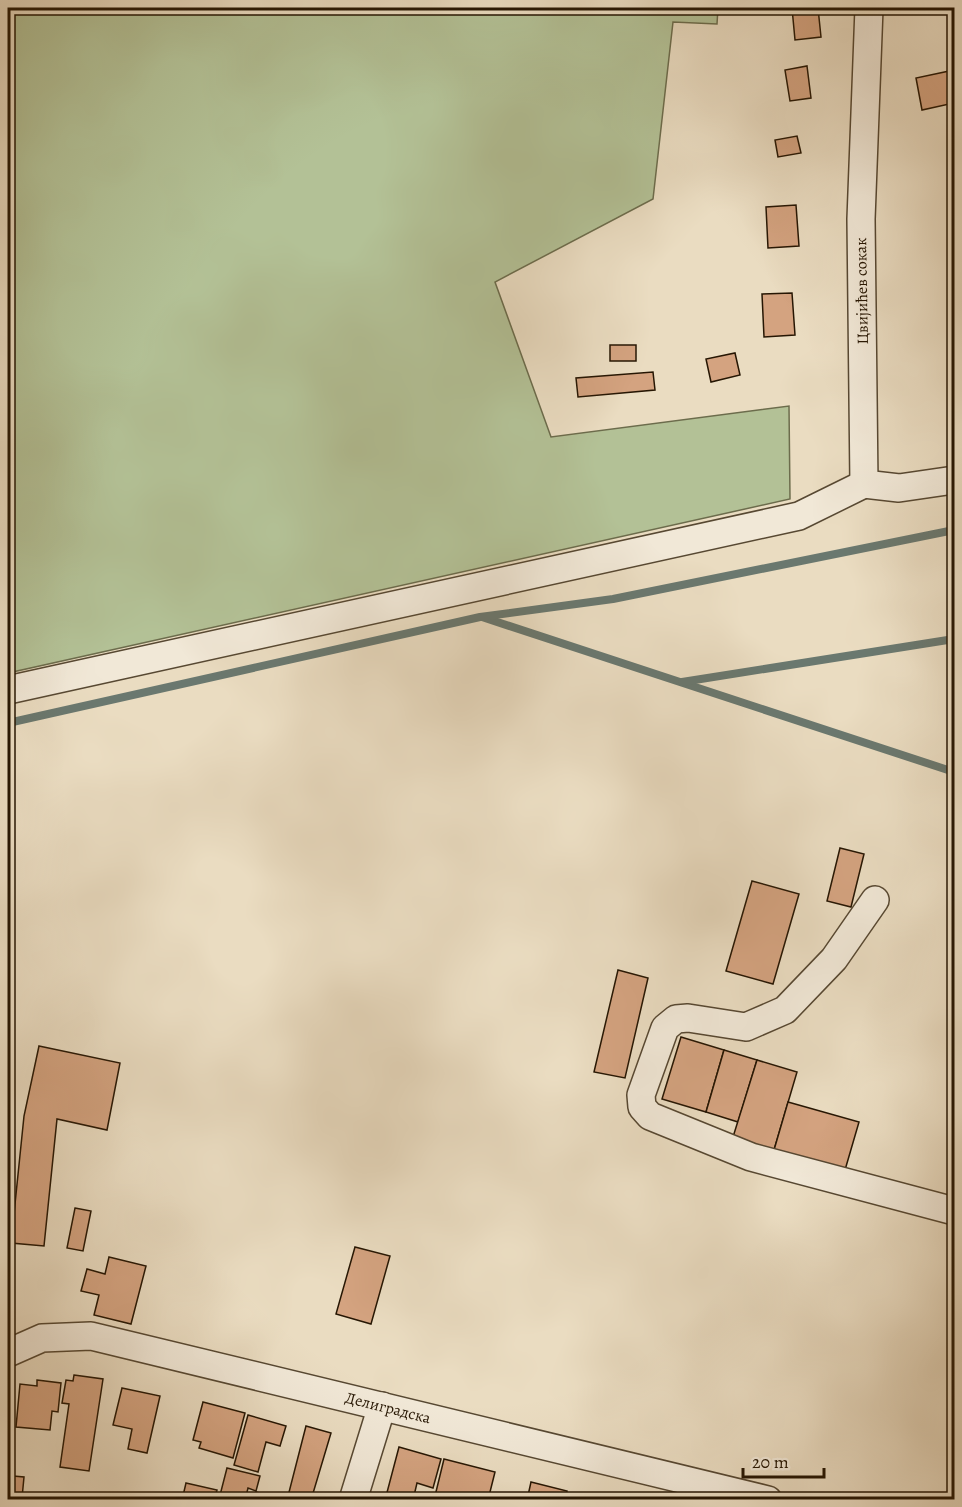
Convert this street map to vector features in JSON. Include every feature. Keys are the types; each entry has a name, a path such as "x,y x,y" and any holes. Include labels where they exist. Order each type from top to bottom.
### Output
{"street":[{"name":"Цвијићев сокак","path":"864,484 861,219 869,8"},
{"path":"8,690 799,516 864,484 899,488 954,480"},
{"path":"875,900 834,959 785,1010 746,1027 688,1018 676,1019 665,1028 641,1095 642,1107 650,1116 751,1157 954,1211"},
{"name":"Делиградска","path":"8,1353 42,1338 91,1336 768,1500"},
{"path":"353,1500 382,1406"}],"green space":[{"path":"8,8 718,8 717,24 673,22 653,199 495,282 551,437 789,406 790,499 8,673"}],"building":[{"path":"792,8 818,8 821,37 795,40"},
{"path":"807,66 811,98 790,101 785,70"},
{"path":"954,70 954,103 922,110 916,78"},
{"path":"797,136 801,153 778,157 775,140"},
{"path":"796,205 799,246 768,248 766,207"},
{"path":"792,293 795,335 764,337 762,294"},
{"path":"610,345 636,345 636,361 610,361"},
{"path":"735,353 740,375 711,382 706,359"},
{"path":"653,372 655,390 578,397 576,378"},
{"path":"840,848 864,854 851,907 827,901"},
{"path":"752,881 799,894 773,984 726,971"},
{"path":"618,970 648,978 625,1078 594,1072"},
{"path":"681,1037 724,1050 706,1112 662,1099"},
{"path":"39,1046 120,1063 107,1130 57,1119 44,1246 11,1243 24,1116"},
{"path":"724,1050 757,1060 738,1122 706,1112"},
{"path":"757,1060 797,1072 774,1150 733,1137"},
{"path":"788,1102 859,1122 845,1170 774,1150"},
{"path":"75,1208 91,1211 83,1251 67,1248"},
{"path":"355,1247 390,1256 371,1324 336,1314"},
{"path":"109,1257 146,1266 131,1324 94,1315 99,1295 81,1291 87,1269 105,1274"},
{"path":"74,1375 103,1379 89,1471 60,1467 69,1404 62,1403 66,1380 73,1381"},
{"path":"37,1380 61,1383 58,1412 52,1411 50,1430 16,1427 20,1384 37,1386"},
{"path":"122,1388 160,1396 147,1453 128,1449 132,1429 113,1425"},
{"path":"203,1402 245,1413 233,1458 199,1448 201,1442 193,1440"},
{"path":"248,1415 286,1426 280,1446 266,1442 258,1472 234,1465"},
{"path":"306,1426 331,1433 311,1500 287,1500"},
{"path":"399,1447 441,1459 433,1488 417,1483 413,1500 385,1500"},
{"path":"444,1459 495,1472 488,1500 434,1500"},
{"path":"227,1468 260,1476 256,1491 248,1488 245,1500 219,1499"},
{"path":"13,1476 24,1477 22,1498 11,1497"},
{"path":"531,1482 567,1491 565,1500 527,1500"},
{"path":"186,1483 217,1490 214,1500 182,1500"},
{"path":"256,1492 267,1495 265,1500 254,1500"},
{"path":"573,1493 603,1500 571,1500"}],"waterway":[{"path":"8,723 480,617 613,599 954,530"},
{"path":"482,617 954,772"},
{"path":"682,682 954,639"}]}
